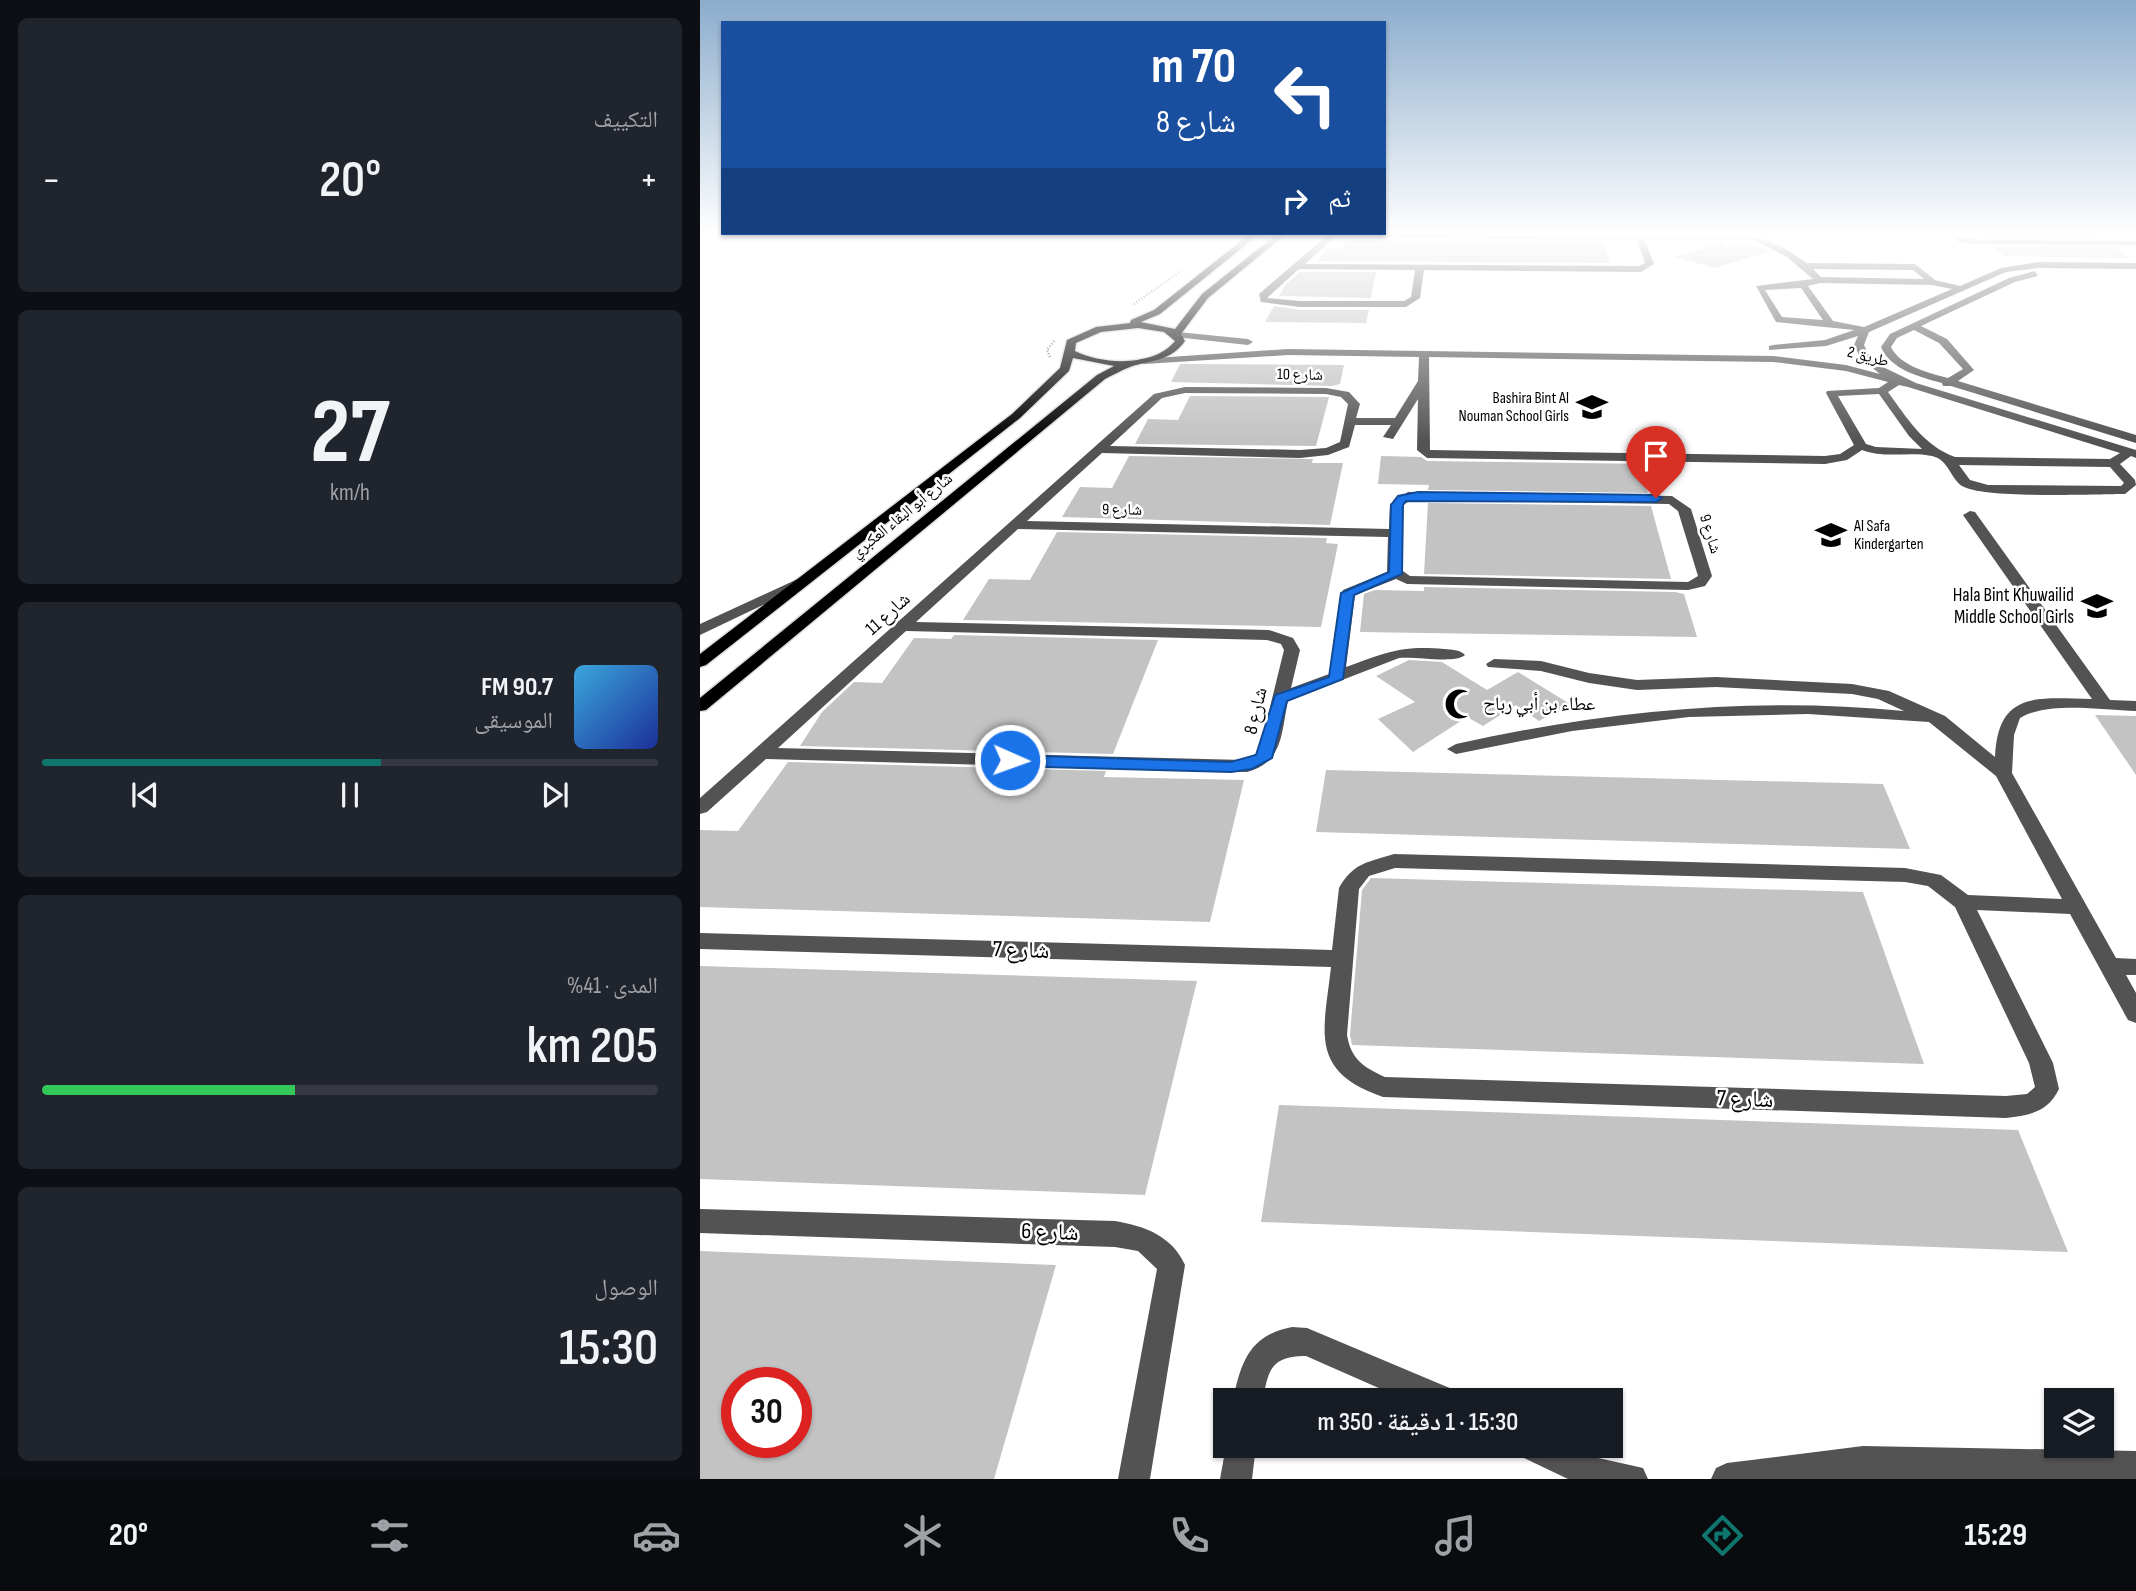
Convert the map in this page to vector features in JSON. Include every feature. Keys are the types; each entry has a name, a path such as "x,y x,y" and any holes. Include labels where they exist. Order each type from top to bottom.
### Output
{"main road":[{"path":"1138,361 1100,363 1070,352 1071,342 1077,337 1157,312 1168,303"},
{"path":"1117,326 1154,326 1177,334 1200,303"},
{"name":"شارع أبو البقاء العكبري","path":"700,706 817,607 1101,377 1138,361 1170,352 1178,346 1177,334"},
{"name":"شارع أبو البقاء العكبري","path":"700,662 910,499 1047,388 1065,369 1070,352"},
{"path":"817,607 831,585 935,500 929,496 910,499"}],"street":[{"path":"1291,303 1407,303"},
{"path":"1767,303 1776,319 1830,323 1865,330"},
{"path":"1816,303 1830,323"},
{"name":"طريق 2","path":"1739,353 1811,346 1865,330 1924,303"},
{"path":"1924,303 1927,308 1947,310"},
{"name":"طريق 2","path":"1963,303 1924,320 1887,342 1890,356 1916,372 1947,384 2136,439"},
{"path":"1898,314 1919,316 1924,320"},
{"path":"1913,326 1943,341 1969,370 1947,384"},
{"name":"طريق 2","path":"1865,330 1859,345 1865,357 1891,376 1912,385"},
{"name":"طريق 2","path":"1177,334 1250,342 1462,349 1739,353 1808,361 1912,385 2133,453"},
{"name":"طريق 2","path":"1138,361 1254,352 1423,354 1462,349"},
{"path":"1423,354 1423,450 1432,454 1825,460 1843,457 1861,446"},
{"path":"1897,381 1882,391 1831,393 1861,446 1875,451 1931,453 1949,460 2113,463 2133,453"},
{"path":"1389,437 1423,382"},
{"name":"شارع 10","path":"1101,449 1158,396 1185,390 1340,393 1353,399 1350,422"},
{"path":"1882,391 1931,453"},
{"path":"1980,407 2003,406 1994,398"},
{"path":"2051,427 2046,421 2068,419"},
{"path":"1101,449 1315,453 1345,444 1350,422 1399,421"},
{"name":"شارع 11","path":"700,808 1101,449"},
{"path":"1949,460 1966,483 1987,489 2125,489 2131,483 2113,463"},
{"name":"شارع 9","path":"1408,496 1665,499 1684,509 1705,576 1700,583 1688,586 1418,582 1395,574 1398,501 1408,496"},
{"path":"1970,515 2105,705"},
{"name":"شارع 9","path":"1017,525 1395,533"},
{"path":"1336,679 1348,593 1395,574"},
{"path":"700,630 734,616 811,576"},
{"name":"شارع 8","path":"762,753 1247,766 1264,758 1268,751 1292,650 1287,641 1269,635 902,626"},
{"path":"1280,698 1404,652 1457,655"},
{"path":"1494,664 1541,666 1589,678 1637,685 1716,682 1852,689 1883,695 1939,720 2003,774 2136,1014"},
{"path":"2003,774 2007,727 2014,714 2029,707 2136,706"},
{"path":"1456,749 1578,722 1631,717 1835,710 1876,711 1939,720"},
{"name":"شارع 7","path":"1394,861 1913,876 1934,880 1963,902 2041,1063 2047,1089 2043,1098 2030,1105 2006,1107 1383,1087 1358,1077 1337,1053 1335,1035 1342,959 1349,888 1354,878 1368,868 1394,861"},
{"path":"1963,902 2076,907"},
{"name":"شارع 7","path":"700,941 1342,959"},
{"path":"2109,966 2136,967"},
{"name":"شارع 6","path":"700,1221 1115,1234 1138,1237 1154,1244 1171,1265 1134,1479"},
{"path":"1251,1388 1259,1359 1273,1346 1289,1340 1307,1342 1413,1388"},
{"path":"1236,1479 1239,1458"},
{"path":"1558,1458 1583,1470 1632,1479"},
{"path":"1727,1479 1863,1462 2136,1467"}],"path":[{"path":"1117,326 1119,315 1136,303"}],"building":[{"path":"1274,306 1300,310 1369,310 1366,323 1265,322"},
{"path":"1180,364 1344,365 1340,384 1332,386 1171,382"},
{"path":"1190,396 1329,397 1316,446 1135,444 1148,419 1178,420"},
{"path":"1129,456 1313,459 1312,463 1343,463 1330,525 1062,517 1080,487 1112,488"},
{"path":"1381,456 1421,457 1427,461 1651,464 1658,487 1646,487 1648,493 1428,490 1429,485 1378,484"},
{"path":"1428,503 1651,506 1671,579 1424,574"},
{"path":"1057,532 1327,538 1326,543 1338,544 1321,627 963,620 989,579 1030,580"},
{"path":"1424,587 1675,592 1684,594 1697,637 1360,632 1364,594 1375,590 1424,591"},
{"path":"954,635 1158,640 1113,754 800,746 822,712 854,682 882,683 914,638 951,639"},
{"name":"عطاء بن أبي رباح","path":"1409,660 1442,662 1487,690 1518,672 1570,704 1539,721 1516,705 1483,726 1467,717 1413,752 1378,719 1415,702 1376,676"},
{"path":"2095,715 2136,716 2136,775"},
{"path":"788,762 1106,771 1104,777 1244,780 1210,922 700,907 700,830 738,831"},
{"path":"1326,770 1883,784 1910,849 1316,832"},
{"path":"1371,878 1863,892 1924,1064 1352,1045 1350,1035 1362,890"},
{"path":"700,966 1197,981 1145,1195 700,1179"},
{"path":"1279,1105 2018,1130 2068,1252 1261,1222"},
{"path":"700,1251 1056,1265 994,1479 700,1479"}],"place":[{"name":"Bashira Bint Al Nouman School Girls","path":"1592,407"},
{"name":"Al Safa Kindergarten","path":"1831,535"},
{"name":"Hala Bint Khuwailid Middle School Girls","path":"2097,606"},
{"name":"عطاء بن أبي رباح","path":"1460,704"}],"route":[{"path":"1010,760 1231,767 1247,766 1264,758 1280,698 1336,679 1348,593 1395,574 1393,570 1397,505 1402,498 1418,495 1656,498"}]}
